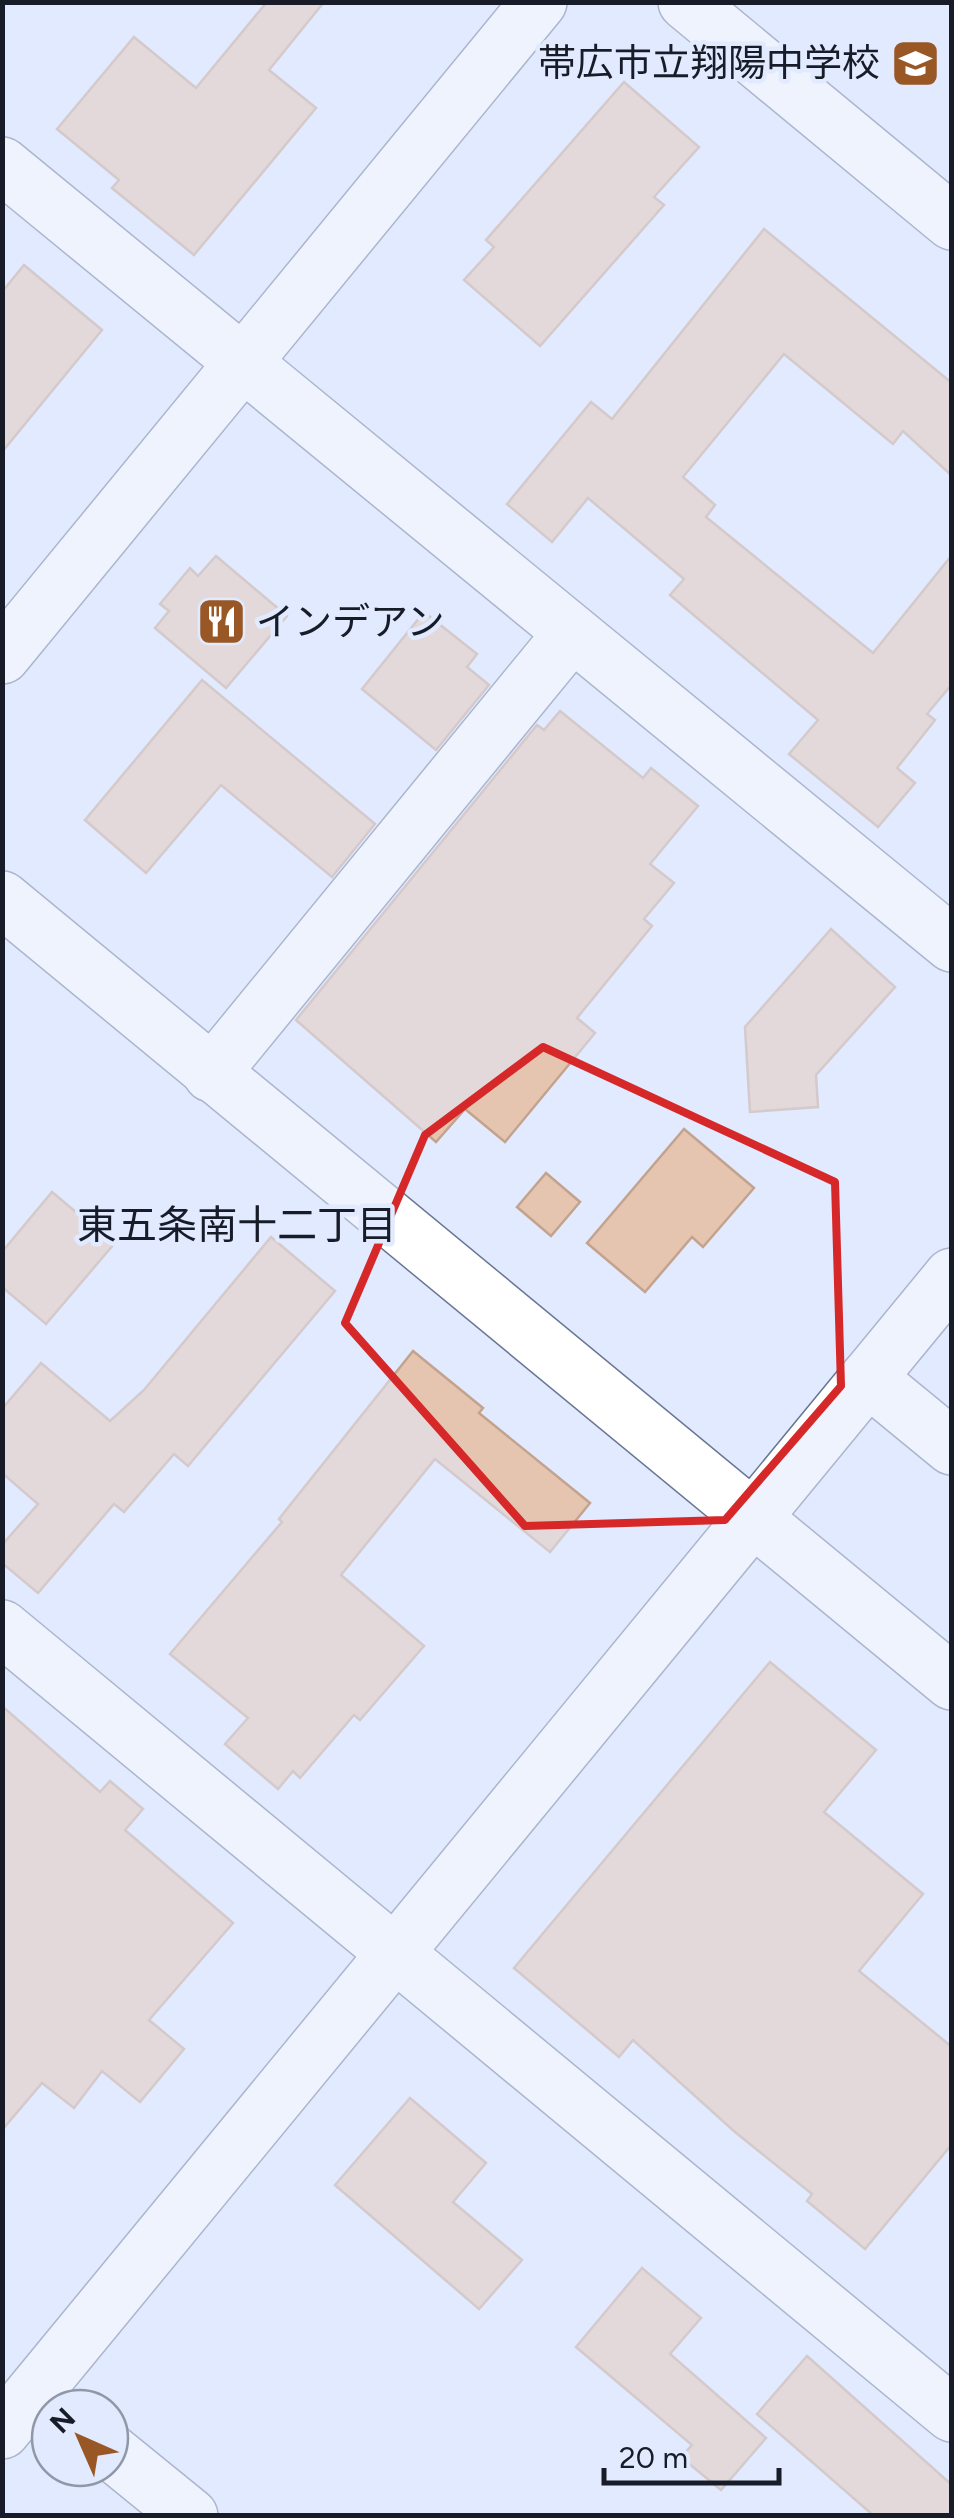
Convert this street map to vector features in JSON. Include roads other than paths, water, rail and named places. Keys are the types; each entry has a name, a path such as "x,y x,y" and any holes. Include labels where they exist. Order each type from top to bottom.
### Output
{"street":[{"path":"2,656 539,2"},
{"path":"686,2 952,222"},
{"path":"2,165 952,944"},
{"path":"212,1074 572,632"},
{"path":"2,899 753,1518 943,1659"},
{"path":"24,2398 952,1276"},
{"path":"868,1378 952,1447"},
{"path":"2,1628 952,2414"},
{"path":"130,2467 190,2516"}],"place":[{"name":"帯広市立翔陽中学校","path":"915,63"},
{"name":"インデアン","path":"221,622"}],"district":[{"name":"東五条南十二丁目","path":"237,1225"}]}
